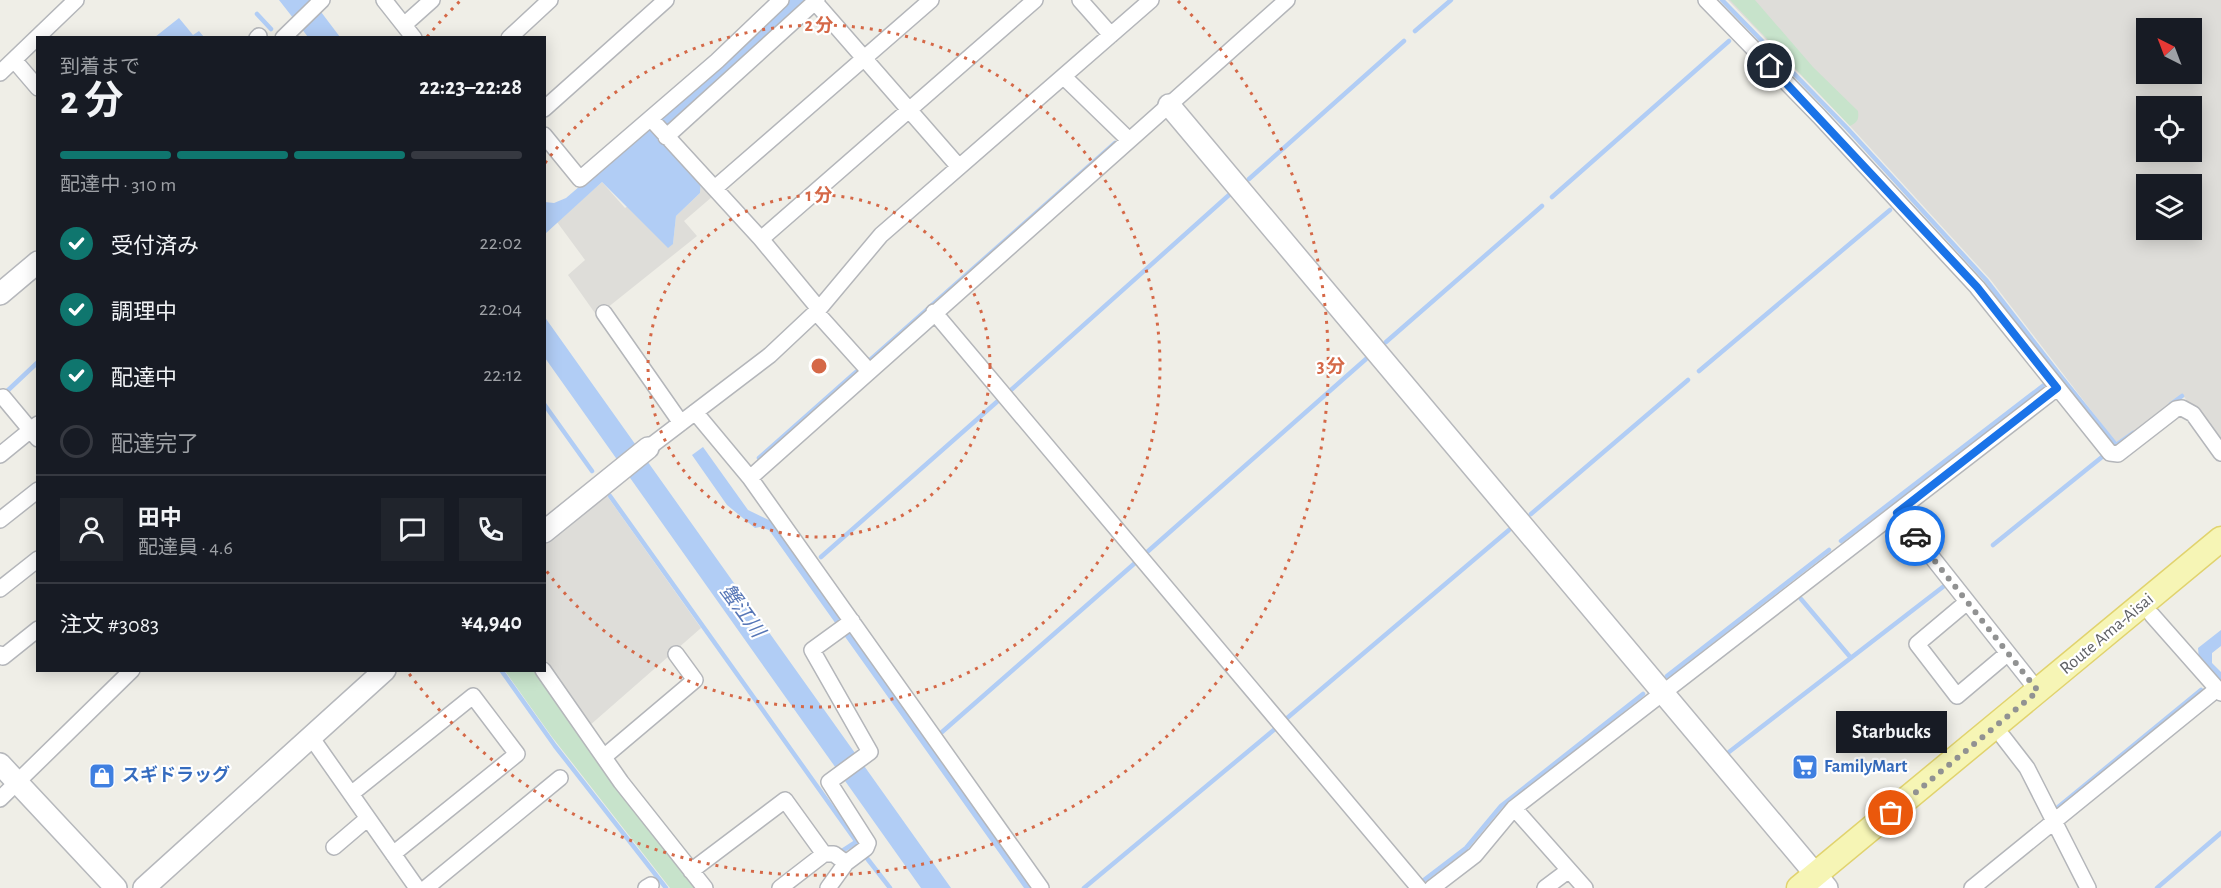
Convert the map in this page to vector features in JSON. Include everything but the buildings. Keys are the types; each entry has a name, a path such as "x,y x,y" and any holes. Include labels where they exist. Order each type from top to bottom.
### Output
{"main road":[{"name":"Route Ama-Aisai","path":"1818,885 2038,691 2221,539"},
{"name":"Route Ama-Aisai","path":"1818,885 2221,559"}],"street":[{"path":"39,36 76,0"},
{"path":"288,35 322,0"},
{"path":"384,0 412,36"},
{"path":"404,25 432,0"},
{"path":"511,36 550,0"},
{"path":"546,107 666,0"},
{"path":"546,137 580,179 652,120 781,0"},
{"path":"715,188 931,0"},
{"path":"761,239 1035,0"},
{"path":"1080,0 1111,35"},
{"path":"546,530 648,448 770,355 818,310 881,235 1151,0"},
{"path":"750,478 1287,0"},
{"path":"1706,0 1819,116 1977,287 2110,453 2118,454 2176,409 2182,408 2193,414 2221,453"},
{"path":"665,136 816,1 959,167"},
{"path":"0,73 36,39"},
{"path":"14,60 36,86"},
{"path":"1064,77 1129,140"},
{"path":"1169,105 1662,694 1818,885"},
{"path":"652,120 761,239 869,371"},
{"path":"0,294 36,264"},
{"path":"934,312 1419,888"},
{"path":"604,314 681,423"},
{"path":"1432,888 1475,855 1514,808 2057,388"},
{"path":"0,455 35,431 3,397"},
{"path":"695,412 750,478 846,625 1041,888"},
{"path":"0,520 36,492"},
{"path":"1897,513 2038,691"},
{"path":"0,589 36,561"},
{"path":"1967,602 1917,644 1957,696 2008,653"},
{"path":"1972,888 2052,821 2219,691 2152,615"},
{"path":"828,888 846,863 862,853 868,843 831,789 829,782 870,752 812,650 846,625"},
{"path":"0,654 3,657 36,631"},
{"path":"0,671 36,642"},
{"path":"605,756 694,680 676,654"},
{"path":"0,799 130,672"},
{"path":"144,888 383,672"},
{"path":"544,672 621,782 705,888"},
{"path":"351,794 473,696 518,754 393,854"},
{"path":"311,737 417,888"},
{"path":"2003,737 2027,768 2088,888"},
{"path":"0,764 116,888"},
{"path":"426,888 560,778"},
{"path":"691,871 785,800 824,854"},
{"path":"1514,808 1585,888"},
{"path":"334,847 368,818"},
{"path":"780,888 824,854 834,855 846,863"},
{"path":"1545,888 1569,870"}],"shaded area":[{"path":"1728,0 2221,0 2221,447 2182,394 2117,444 1990,279 1850,126"},
{"path":"701,180 713,196 684,221 697,236 597,316 568,275 585,260 557,222 602,182 625,208 628,206 673,244 676,216 700,193"},
{"path":"605,493 701,628 589,726 546,664 546,540"}],"green space":[{"path":"1730,0 1755,0 1813,67 1858,111 1856,122 1850,126"},
{"path":"506,672 538,672 697,888 670,888 552,737"}],"water":[{"path":"279,0 312,0 339,36 307,36"},
{"path":"789,0 809,0 659,136 701,180 700,193 676,216 673,244 668,248 602,182 546,233 546,202 554,203 566,198 649,127"},
{"path":"179,18 193,35 199,31 203,36 156,36"},
{"name":"蟹江川","path":"546,319 951,888 921,888 546,359"},
{"path":"703,447 748,510 773,522 1034,888 1024,888 769,530 755,528 727,505 692,455"},
{"path":"2221,630 2221,646 2212,653 2212,663 2221,672 2221,686 2199,660 2198,648"}],"waterway":[{"path":"1415,31 1451,0"},
{"path":"1722,0 1847,128 1986,280 2058,373 2056,375"},
{"path":"257,14 271,29"},
{"path":"1249,179 1404,41"},
{"path":"1552,197 1729,41"},
{"path":"870,360 1115,143"},
{"path":"1011,390 1229,195"},
{"path":"1386,342 1542,206"},
{"path":"1699,371 1890,210"},
{"path":"1146,553 1366,359"},
{"path":"4,394 36,364"},
{"path":"759,458 856,372"},
{"path":"2058,373 2116,445 2133,433"},
{"path":"1531,514 1688,380"},
{"path":"1841,541 2044,385"},
{"path":"2171,404 2182,396"},
{"path":"821,557 999,400"},
{"path":"546,407 592,471"},
{"path":"1993,545 2102,457"},
{"path":"610,496 861,848"},
{"path":"1286,719 1509,530"},
{"path":"1667,676 1829,550"},
{"path":"942,732 1135,563"},
{"path":"1729,752 1948,583"},
{"path":"1801,599 1851,658"},
{"path":"502,672 555,746 666,888"},
{"path":"2057,808 2201,690"},
{"path":"1424,880 1466,848 1501,806 1643,694"},
{"path":"1084,888 1275,729"},
{"path":"2157,888 2221,833"},
{"path":"839,853 856,842"},
{"path":"866,857 890,888"}],"way so far":[{"path":"1891,813 2038,691 1915,536"}],"place":[{"name":"FamilyMart","path":"1805,767"},
{"name":"スギドラッグ","path":"102,776"},
{"name":"Starbucks","path":"1891,813"}],"route":[{"path":"1770,66 1977,287 2057,388 1897,513 1915,536"}]}
